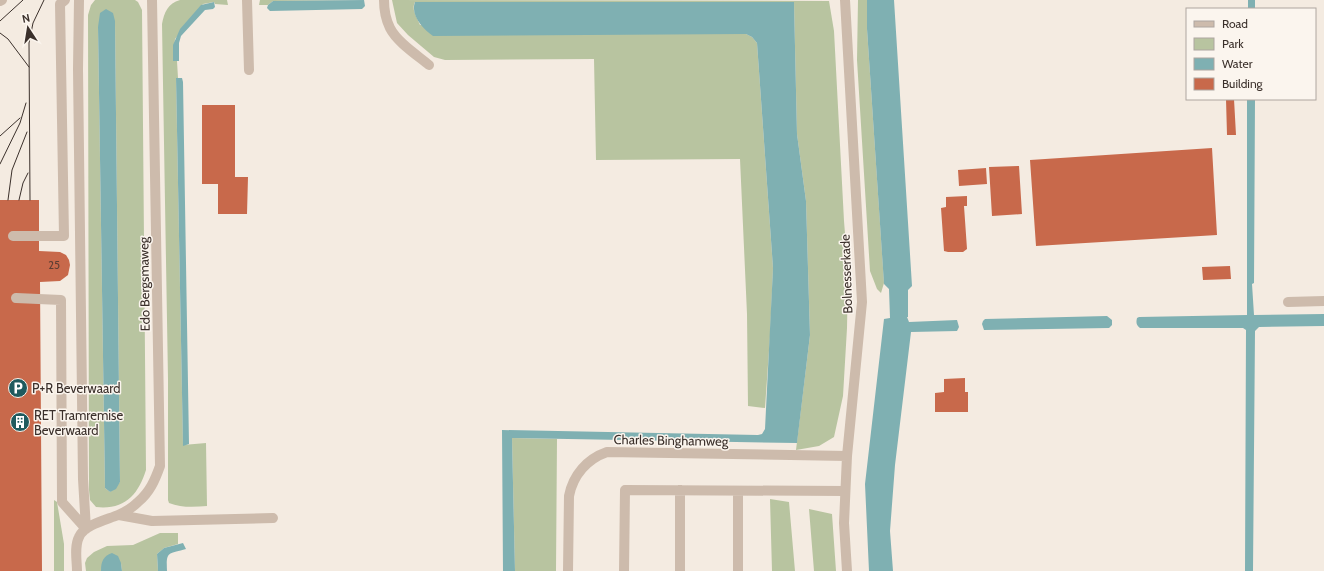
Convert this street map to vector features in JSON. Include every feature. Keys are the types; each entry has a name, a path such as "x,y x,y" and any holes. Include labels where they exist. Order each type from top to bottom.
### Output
{"street":[{"path":"13,236 64,236 60,4 65,0"},
{"path":"77,571 77,542 79,536 86,529 83,479 78,69 79,0"},
{"name":"Edo Bergsmaweg","path":"86,529 119,515 138,502 148,492 160,466 152,0"},
{"path":"247,0 249,70"},
{"path":"384,0 390,28 395,36 429,65"},
{"name":"Bolnesserkade","path":"845,0 862,302 845,491 844,523 847,571"},
{"path":"16,298 61,300 62,502 86,529"},
{"path":"1288,302 1324,301"},
{"name":"Charles Binghamweg","path":"568,571 569,496 571,485 584,466 598,455 607,452 847,456"},
{"path":"624,571 625,490 845,491"},
{"path":"680,490 680,571"},
{"path":"738,491 738,571"},
{"path":"119,515 152,521 273,518"}],"green space":[{"path":"95,0 135,0 138,2 142,10 146,470 139,487 129,499 115,506 106,507 96,507 90,500 89,490 88,15 91,5","holes":["115,21 120,482 110,492 105,488 98,27"]},
{"path":"180,0 227,0 228,5 215,4 214,2 203,4 175,39 173,61 177,61 178,78 176,78 183,445 206,443 207,506 193,507 174,505 169,503 168,500 168,379 162,24 167,9 172,3"},
{"path":"260,0 363,0 273,1 268,5 259,5"},
{"path":"392,0 829,1 834,31 848,271 847,328 843,396 834,437 819,446 796,450 810,335 806,201 797,134 794,2 415,2 414,5 415,14 420,25 746,34 752,37 757,43 773,268 765,408 748,406 747,314 740,159 596,160 594,59 445,60 434,57 408,35 397,23"},
{"path":"858,0 867,0 867,29 884,283 881,293 877,289 870,271 857,60"},
{"path":"512,438 557,439 556,571 515,571"},
{"path":"770,499 789,502 795,571 772,571"},
{"path":"54,500 57,502 64,544 64,571 54,571"},
{"path":"809,509 832,514 836,571 814,571"},
{"path":"160,533 178,533 178,544 164,548 157,554 158,571 122,571 121,563 101,568 101,571 86,571 85,563 87,558 94,552 107,546 133,545"}],"water":[{"path":"364,0 365,6 362,9 270,11 267,8 273,1"},
{"path":"867,0 894,0 912,286 908,290 907,317 909,322 957,320 959,327 957,331 911,332 895,465 890,531 893,571 869,571 865,484 884,319 890,318 889,289 884,284 867,29"},
{"path":"1248,0 1255,0 1255,8 1248,8"},
{"path":"214,2 215,7 213,9 205,10 181,36 179,43 179,61 173,61 173,45 180,29 201,5"},
{"path":"415,2 794,2 797,134 806,201 810,335 797,443 512,438 515,571 503,571 502,430 758,435 762,434 765,429 773,268 757,43 752,37 746,34 433,36 425,30 418,21 414,12"},
{"path":"106,9 113,13 115,21 120,482 116,489 110,492 105,488 98,27 100,13"},
{"path":"176,78 182,78 183,82 189,444 183,446"},
{"path":"1247,100 1255,100 1254,283 1252,284 1254,315 1324,314 1324,326 1259,327 1255,331 1253,571 1245,571 1246,330 1243,328 1140,328 1136,322 1137,318 1139,317 1247,315"},
{"path":"1107,316 1112,320 1112,325 1109,328 984,330 982,324 985,319"},
{"path":"183,543 186,549 169,554 167,560 167,571 158,571 157,554 164,548"},
{"path":"112,553 118,556 122,571 101,571 103,560 106,556"}],"building":[{"path":"1226,100 1234,100 1236,135 1227,135"},
{"path":"202,105 235,105 235,177 248,177 247,214 218,214 218,184 202,184"},
{"path":"1212,148 1217,235 1036,246 1030,160"},
{"path":"1019,166 1022,214 992,216 989,167"},
{"path":"986,168 987,184 959,186 958,170"},
{"path":"967,196 967,206 964,206 967,249 963,252 944,251 941,208 946,207 946,197"},
{"name":"P+R Beverwaard","path":"0,200 39,200 39,251 60,252 66,255 70,265 68,275 60,281 40,282 42,571 0,571"},
{"path":"1230,266 1231,279 1203,280 1202,267"},
{"path":"965,378 965,392 968,392 968,412 935,412 935,393 944,392 944,379"}],"tram line":[{"path":"0,21 23,0"},
{"path":"30,200 29,43 33,23 44,0"},
{"path":"0,33 8,39 29,67"},
{"path":"0,164 20,123 26,103"},
{"path":"0,136 20,118"},
{"path":"8,200 12,170 27,132"},
{"path":"19,200 23,183 28,173"}],"place":[{"name":"P+R Beverwaard","path":"18,388"},
{"name":"RET Tramremise Beverwaard","path":"20,422"}]}
